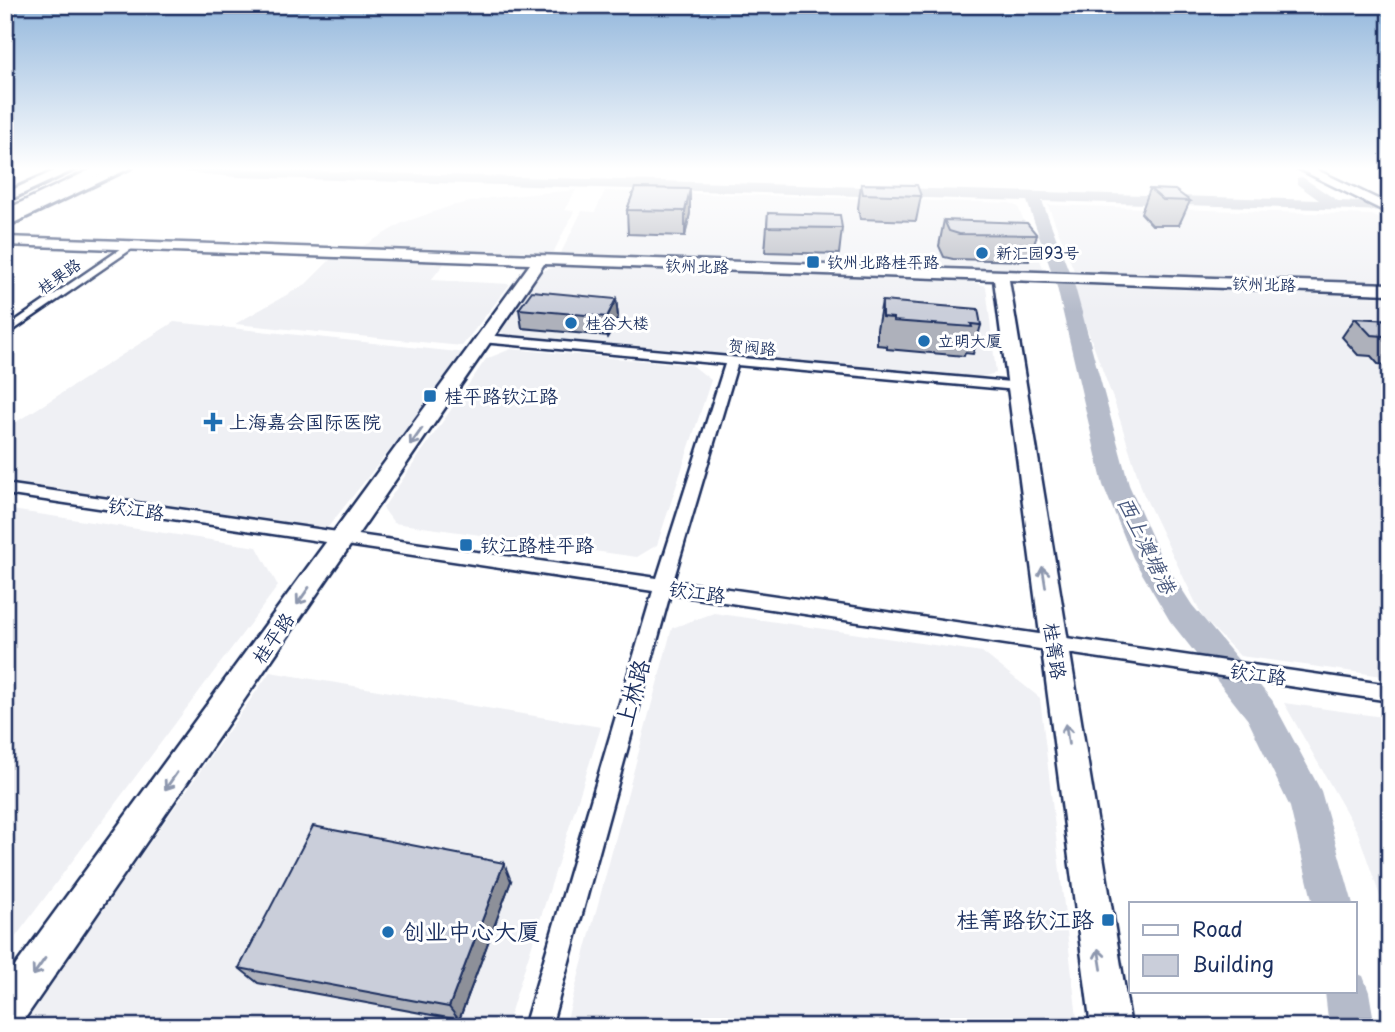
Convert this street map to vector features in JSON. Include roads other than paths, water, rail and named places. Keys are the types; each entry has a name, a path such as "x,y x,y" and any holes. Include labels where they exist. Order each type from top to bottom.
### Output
{"main road":[{"path":"5,223 21,215"}],"street":[{"name":"钦州北路","path":"5,241 1390,289"},
{"name":"桂果路","path":"5,333 131,246"},
{"name":"桂平路","path":"5,1013 539,261"},
{"name":"桂箐路","path":"1001,275 1111,1027"},
{"name":"贺阀路","path":"485,339 1017,386"},
{"name":"上林路","path":"537,1027 663,587 732,361"},
{"name":"钦江路","path":"5,489 1390,694"}],"waterway":[{"name":"西上澳塘港","path":"1040,215 1066,287 1116,485 1147,558 1181,613 1260,710 1308,804 1332,902"},
{"name":"西上澳塘港","path":"1347,993 1352,1027"}],"place":[{"name":"新汇园93号","path":"982,253"},
{"name":"钦州北路桂平路","path":"813,262"},
{"name":"桂谷大楼","path":"571,323"},
{"name":"立明大厦","path":"924,341"},
{"name":"桂平路钦江路","path":"430,396"},
{"name":"上海嘉会国际医院","path":"213,422"},
{"name":"钦江路桂平路","path":"466,545"},
{"name":"桂箐路钦江路","path":"1108,920"},
{"name":"创业中心大厦","path":"388,932"}]}
